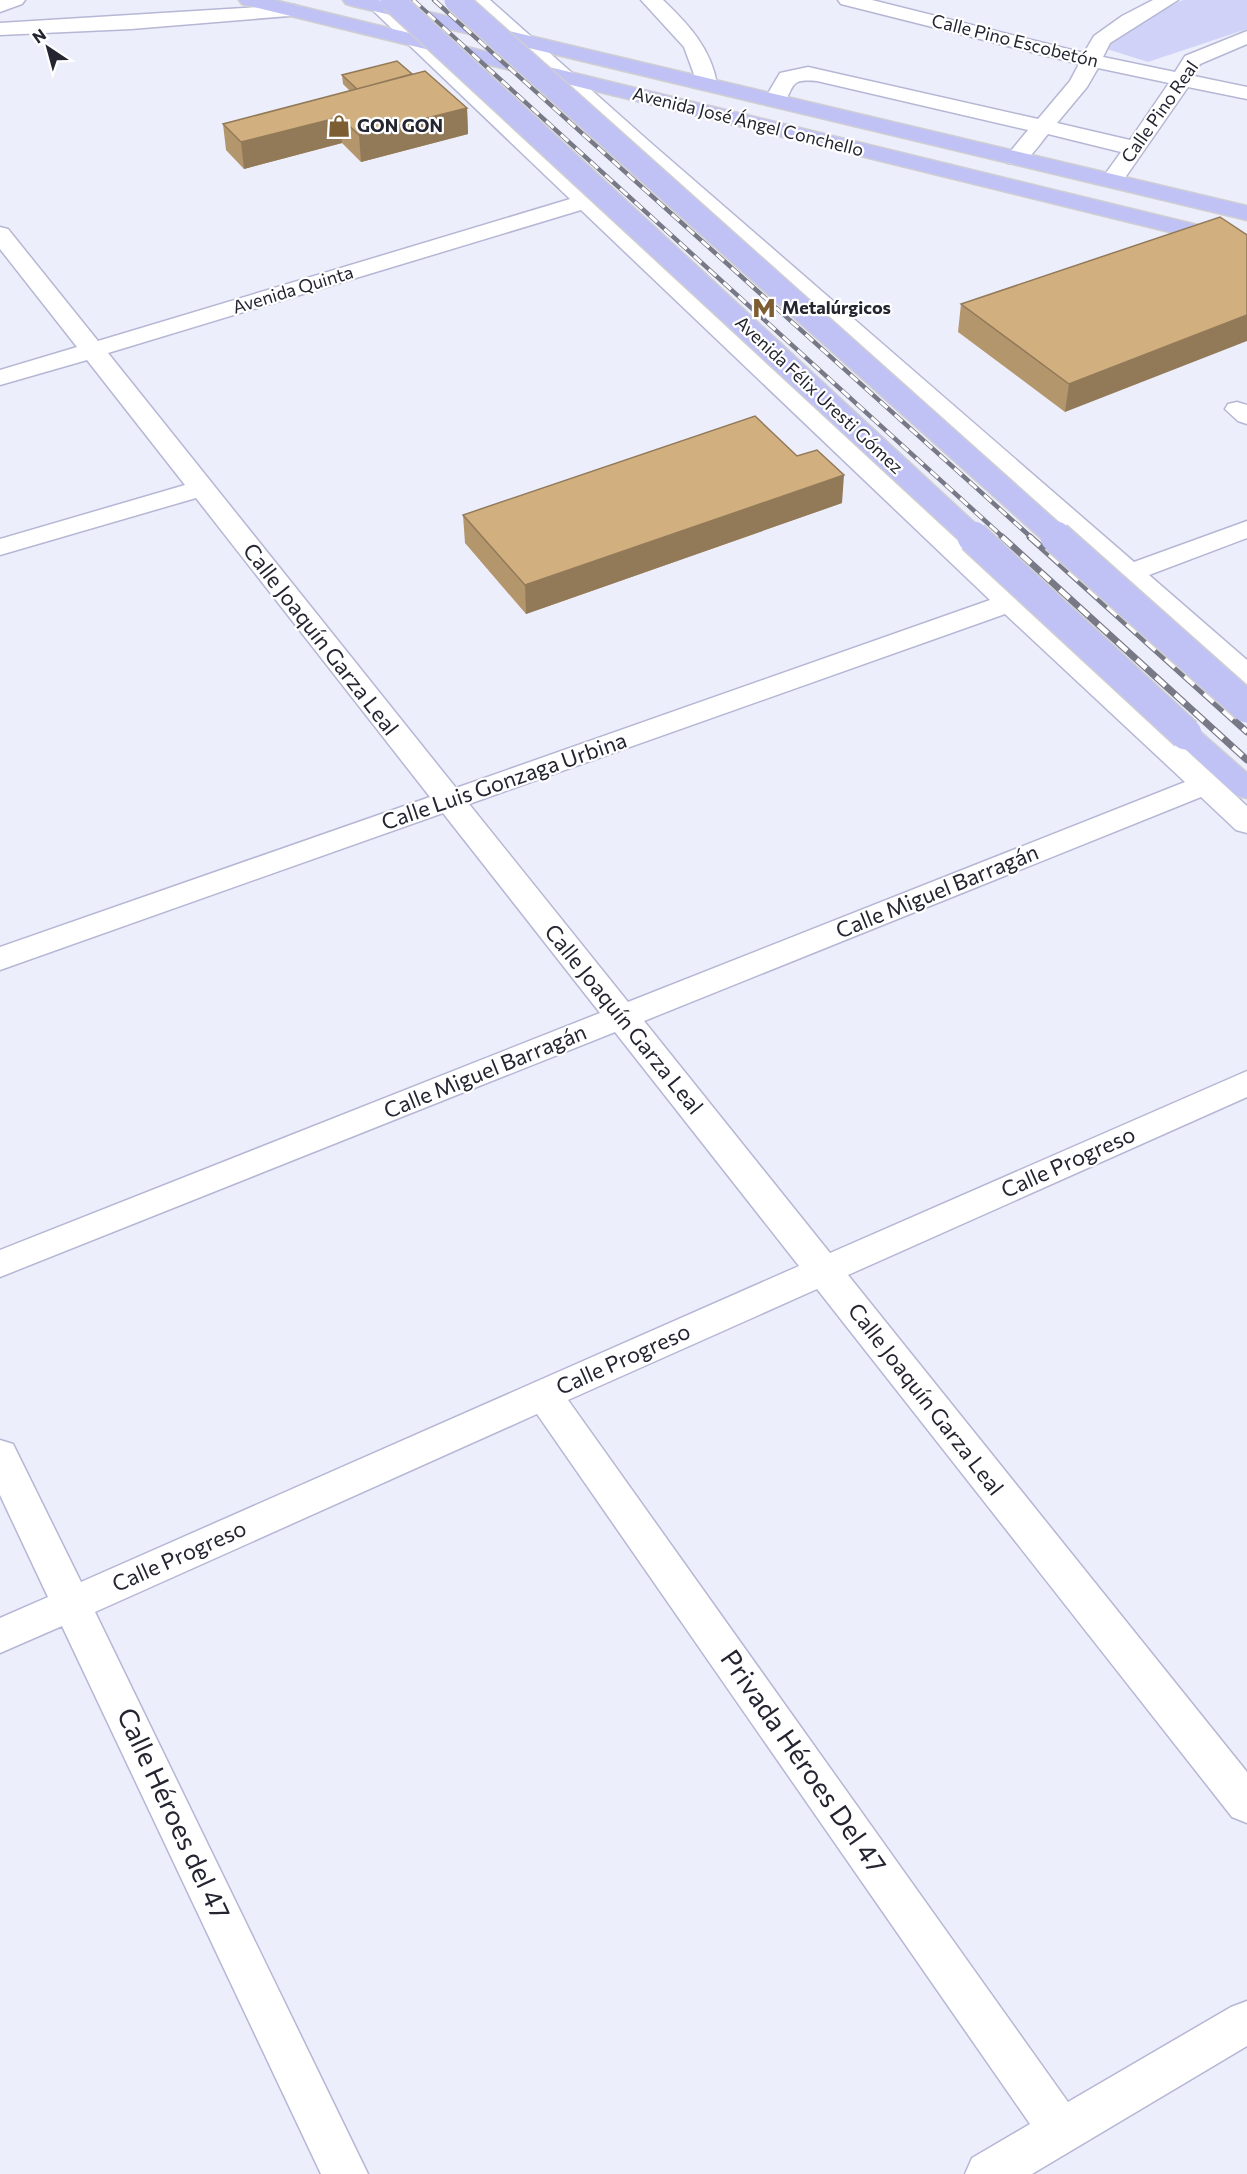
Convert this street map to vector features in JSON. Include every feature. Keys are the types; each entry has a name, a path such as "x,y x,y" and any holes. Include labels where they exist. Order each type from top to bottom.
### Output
{"main road":[{"name":"Avenida José Ángel Conchello","path":"249,0 1247,244"},
{"name":"Avenida José Ángel Conchello","path":"353,0 381,2 522,40 1247,213"},
{"path":"456,0 1247,707"},
{"name":"Avenida Félix Uresti Gómez","path":"381,2 1247,789"}],"street":[{"path":"0,6 15,0"},
{"path":"478,0 1247,675"},
{"path":"651,0 697,50 704,67 706,84"},
{"path":"1016,158 1080,83 1093,61 1101,40 1129,20 1168,0"},
{"name":"Calle Pino Escobetón","path":"853,1 1093,61 1247,93"},
{"path":"381,2 419,43 585,202 1009,603 1247,824"},
{"path":"0,29 131,23 294,11"},
{"name":"Calle Pino Real","path":"1112,180 1182,81 1192,60 1247,37"},
{"path":"775,100 783,79 794,74 816,74 1134,148"},
{"name":"Avenida Quinta","path":"0,378 585,202"},
{"name":"Calle Joaquín Garza Leal","path":"0,234 203,488 448,801 622,1016 1247,1804"},
{"path":"0,547 203,488"},
{"path":"1129,573 1247,530"},
{"name":"Calle Luis Gonzaga Urbina","path":"0,959 1009,603"},
{"name":"Calle Miguel Barragán","path":"0,1264 1205,785"},
{"name":"Calle Progreso","path":"0,1636 1247,1083"},
{"name":"Privada Héroes Del 47","path":"543,1394 1062,2131"},
{"name":"Calle Héroes del 47","path":"0,1455 345,2174"},
{"path":"988,2174 1247,2022"}],"shaded area":[{"path":"1183,0 1247,0 1247,29 1148,62 1088,43"}],"building":[{"path":"397,61 412,74 357,89 342,75"},
{"path":"425,71 467,108 359,135 340,117 241,142 223,124"},
{"path":"1220,217 1247,235 1247,315 1069,384 961,304"},
{"path":"755,416 797,456 817,450 844,475 525,585 463,515"}],"railway":[{"path":"413,0 1004,538"},
{"path":"434,0 1032,538"},
{"path":"1002,537 1247,760"},
{"path":"1030,537 1247,732"}],"place":[{"name":"GON GON","path":"339,126"},
{"name":"Metalúrgicos","path":"764,308"}]}
